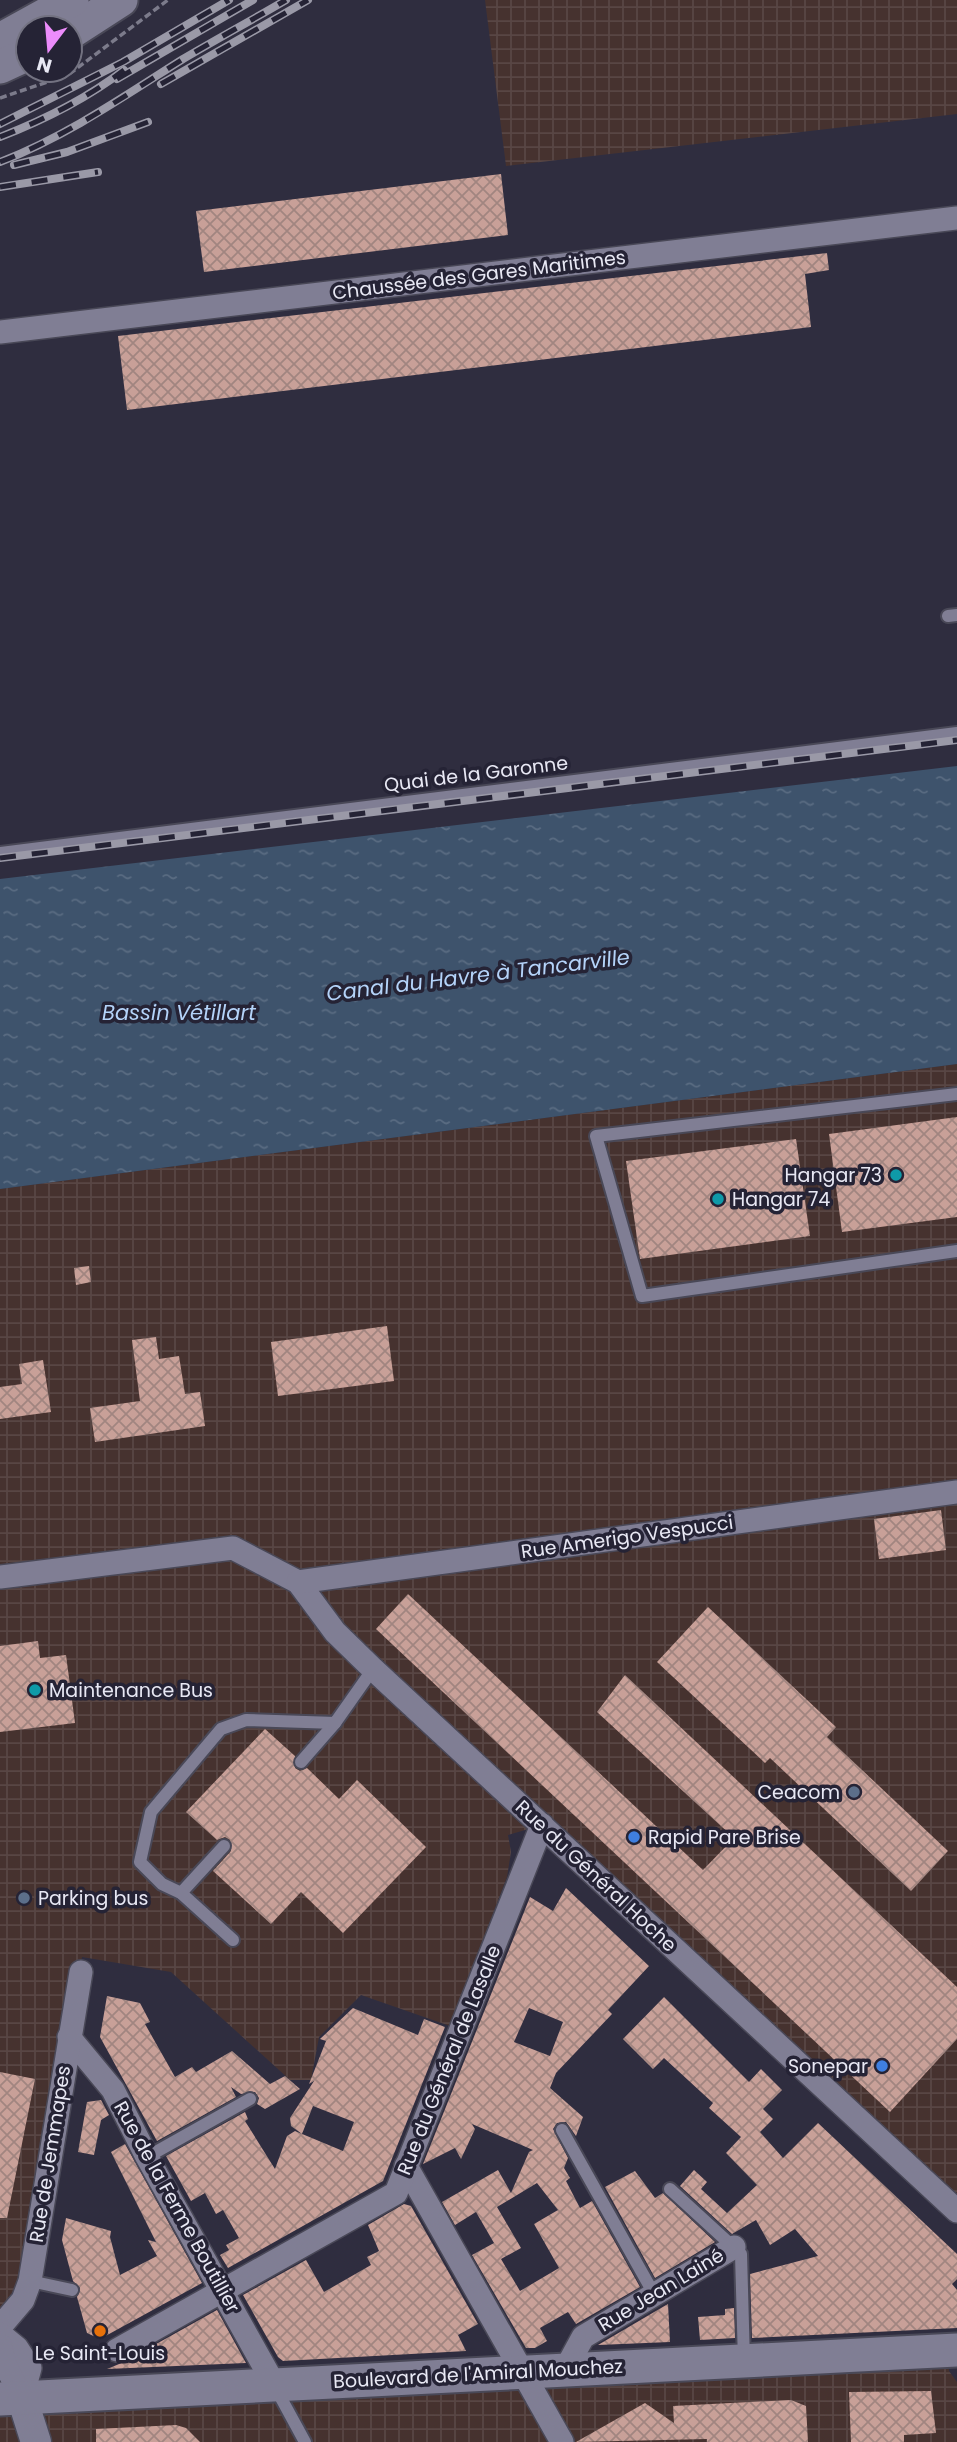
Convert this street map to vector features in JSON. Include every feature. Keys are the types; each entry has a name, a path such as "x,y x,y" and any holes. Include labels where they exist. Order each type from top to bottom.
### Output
{"main road":[{"path":"0,40 72,0"},
{"path":"84,24 121,0"},
{"name":"Boulevard de l'Amiral Mouchez","path":"11,2398 274,2384 528,2382 571,2370 957,2350"}],"street":[{"name":"Chaussée des Gares Maritimes","path":"0,332 957,218"},
{"name":"Rue Amerigo Vespucci","path":"298,1581 957,1492"},
{"name":"Rue du Général Hoche","path":"0,1577 233,1548 298,1581 335,1632 373,1669 957,2211"},
{"name":"Rue du Général de Lasalle","path":"117,2350 396,2193 542,1825"},
{"name":"Rue de Jemmapes","path":"0,2327 23,2300 30,2281 81,1972"},
{"name":"Rue de la Ferme Boutillier","path":"69,2038 113,2090 147,2157 274,2384"},
{"path":"406,2166 562,2442"},
{"name":"Rue Jean Lainé","path":"571,2370 571,2359 583,2337 734,2247"},
{"path":"0,2334 17,2348 30,2368 11,2398"},
{"path":"0,2345 11,2398 36,2442"}],"lane":[{"name":"Quai de la Garonne","path":"0,853 957,733"},
{"path":"957,1094 596,1136 642,1296 957,1251"},
{"path":"301,1762 335,1723 373,1669"},
{"path":"233,1940 181,1893 162,1884 140,1862 152,1812 221,1729 246,1720 335,1723"},
{"path":"181,1893 224,1846"},
{"path":"147,2157 250,2099"},
{"path":"562,2130 654,2294"},
{"path":"670,2189 741,2254 744,2362"},
{"path":"30,2281 72,2290"},
{"path":"274,2384 305,2442"}],"path":[{"path":"0,98 68,75 168,0"}],"shaded area":[{"path":"485,0 957,0 957,114 506,166"},
{"path":"957,1064 957,2211 542,1825 508,1835 511,1852 507,1877 450,2026 361,1995 319,2037 311,2080 290,2080 171,1972 82,1957 30,2281 0,2327 0,1189"},
{"path":"0,2334 22,2397 949,2351 949,2371 957,2382 957,2442 0,2442"}],"water":[{"name":"Bassin Vétillart","path":"957,766 957,1064 0,1189 0,879"}],"building":[{"path":"501,174 508,235 204,272 196,211"},
{"path":"827,253 829,270 805,274 811,327 127,410 118,336"},
{"name":"Hangar 73","path":"957,1117 957,1217 842,1232 829,1134"},
{"name":"Hangar 74","path":"796,1139 810,1236 640,1259 626,1161"},
{"path":"89,1266 91,1282 76,1285 74,1268"},
{"path":"387,1326 394,1381 278,1396 271,1342"},
{"path":"156,1337 159,1359 179,1356 185,1394 200,1392 205,1426 95,1442 90,1408 140,1401 132,1340"},
{"path":"43,1360 51,1412 0,1419 0,1387 22,1384 19,1364"},
{"path":"941,1510 946,1550 879,1559 874,1519"},
{"path":"408,1594 703,1870 734,1838 597,1712 625,1675 957,1987 957,2039 890,2112 376,1629"},
{"path":"708,1607 836,1727 827,1737 948,1851 911,1891 770,1758 765,1763 657,1662"},
{"name":"Maintenance Bus","path":"38,1641 40,1658 66,1655 75,1723 0,1732 0,1646"},
{"path":"265,1729 295,1756 295,1768 300,1771 307,1768 339,1799 357,1780 426,1847 343,1933 301,1892 271,1924 213,1871 231,1851 230,1840 225,1837 217,1840 186,1812"},
{"path":"566,1888 649,1966 608,2010 612,2014 556,2073 550,2088 583,2117 576,2136 566,2122 557,2123 553,2129 568,2158 564,2168 570,2178 566,2181 580,2208 592,2201 640,2287 576,2324 568,2312 540,2328 547,2341 535,2348 526,2348 472,2255 494,2243 476,2212 455,2225 442,2202 498,2170 511,2193 529,2152 533,2150 472,2124 475,2129 461,2159 455,2148 423,2164 530,1897 553,1911","holes":["529,2008 563,2022 550,2056 514,2042","537,2183 558,2210 534,2224 559,2268 520,2291 501,2259 521,2248 497,2207"]},
{"path":"107,1996 140,2003 150,2022 145,2024 175,2077 192,2067 196,2072 232,2051 270,2084 285,2076 300,2089 265,2109 257,2104 259,2098 255,2092 241,2094 231,2087 236,2097 157,2141 100,2037"},
{"path":"664,1997 749,2082 761,2069 782,2090 763,2109 773,2119 760,2132 783,2158 818,2123 957,2254 957,2279 952,2284 957,2290 957,2328 752,2338 750,2274 818,2256 795,2229 770,2245 756,2220 732,2234 680,2186 694,2170 707,2182 701,2189 727,2213 757,2185 726,2153 741,2137 709,2108 713,2103 664,2058 653,2069 623,2039"},
{"path":"353,2008 418,2035 424,2019 445,2027 383,2181 228,2268 220,2255 229,2250 226,2245 239,2238 223,2210 216,2214 205,2193 191,2201 166,2156 245,2112 248,2119 245,2121 275,2169 287,2136 295,2131 302,2134 291,2126 290,2118 314,2081 309,2084 326,2041 320,2039","holes":["313,2106 354,2122 343,2151 302,2134"]},
{"path":"0,2072 35,2079 7,2218 0,2218"},
{"path":"101,2100 109,2115 101,2120 94,2155 78,2152 87,2102"},
{"path":"125,2144 202,2283 100,2339 87,2333 77,2297 80,2288 73,2281 62,2240 66,2218 111,2231 110,2237 120,2275 157,2256 148,2240 156,2242 111,2152"},
{"path":"635,2171 655,2198 663,2193 715,2242 655,2278 605,2187"},
{"path":"404,2204 411,2206 478,2324 458,2335 466,2351 283,2361 278,2357 243,2295 306,2260 324,2292 371,2265 367,2257 379,2251 368,2225"},
{"path":"668,2304 670,2342 598,2345 661,2308"},
{"path":"734,2308 735,2338 700,2340 698,2317 725,2315 725,2309"},
{"path":"217,2310 246,2363 107,2369 124,2362"},
{"path":"931,2391 936,2433 904,2435 904,2442 851,2442 849,2392"},
{"path":"791,2400 806,2406 808,2442 707,2442 707,2439 576,2442 645,2403 674,2423 673,2406"},
{"path":"176,2425 186,2428 200,2442 96,2442 96,2429"}],"railway":[{"path":"0,124 123,62 229,0"},
{"path":"117,79 253,0"},
{"path":"0,162 72,128 183,59 286,0"},
{"path":"161,84 308,0"},
{"path":"0,137 64,108 124,70"},
{"path":"14,165 67,152 148,122"},
{"path":"0,187 98,172"},
{"path":"0,858 957,740"}],"place":[{"name":"Hangar 73","path":"896,1175"},
{"name":"Hangar 74","path":"718,1199"},
{"name":"Maintenance Bus","path":"35,1690"},
{"name":"Ceacom","path":"854,1792"},
{"name":"Rapid Pare Brise","path":"634,1837"},
{"name":"Parking bus","path":"24,1898"},
{"name":"Sonepar","path":"882,2066"},
{"name":"Le Saint-Louis","path":"100,2331"}],"water label":[{"name":"Canal du Havre à Tancarville","path":"478,975"}]}
